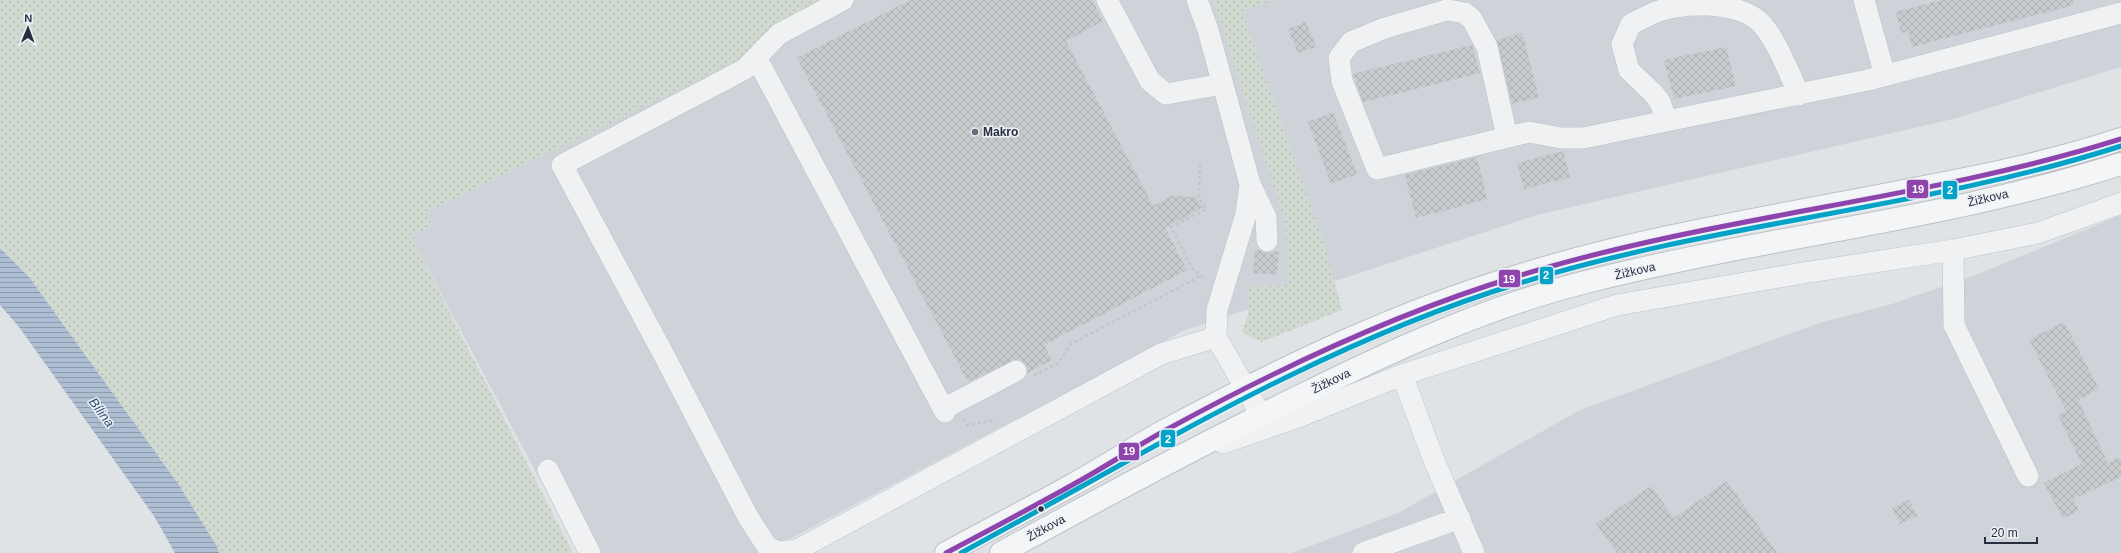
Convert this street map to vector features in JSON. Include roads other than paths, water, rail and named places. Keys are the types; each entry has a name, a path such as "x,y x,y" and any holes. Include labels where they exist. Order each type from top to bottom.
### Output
{"main road":[{"name":"Žižkova","path":"946,553 1076,483 1163,432 1246,388 1366,332 1459,296 1577,258 1724,225 1983,175 2094,148 2121,139"},
{"name":"Žižkova","path":"1001,553 1261,415 1380,357 1516,303 1581,283 1728,250 1987,199 2121,164"}],"lane":[{"path":"843,0 779,34 745,69 562,165 666,359 748,517 768,548 780,552 797,550 1161,354 1216,337"},
{"path":"1107,0 1150,81 1166,94 1223,84"},
{"path":"1197,0 1208,30 1250,184 1266,217 1267,241"},
{"path":"1864,0 1885,76"},
{"path":"1667,121 1660,102 1629,70 1622,44 1631,24 1660,11 1694,6 1728,7 1756,18 1776,44 1799,94"},
{"path":"1507,137 1487,47 1472,19 1465,13 1447,10 1386,28 1351,42 1339,58 1342,80 1377,169 1529,132 1561,138 1582,138 1885,76 2121,13"},
{"path":"756,57 949,412 1023,374"},
{"path":"1250,184 1246,214 1217,310 1216,337 1261,415"},
{"name":"Žižkova","path":"1176,459 1298,417 1402,376 1617,306 1803,273 1953,250 2038,233 2121,203"},
{"path":"1953,250 1954,325 2028,476"},
{"path":"1402,376 1433,458 1474,553"},
{"path":"548,470 590,553"},
{"path":"1362,553 1460,518"}],"water":[{"name":"Bílina","path":"0,248 29,277 179,485 216,545 219,553 175,553 154,516 19,327 0,305"}],"place":[{"name":"Makro","path":"975,132"}]}
